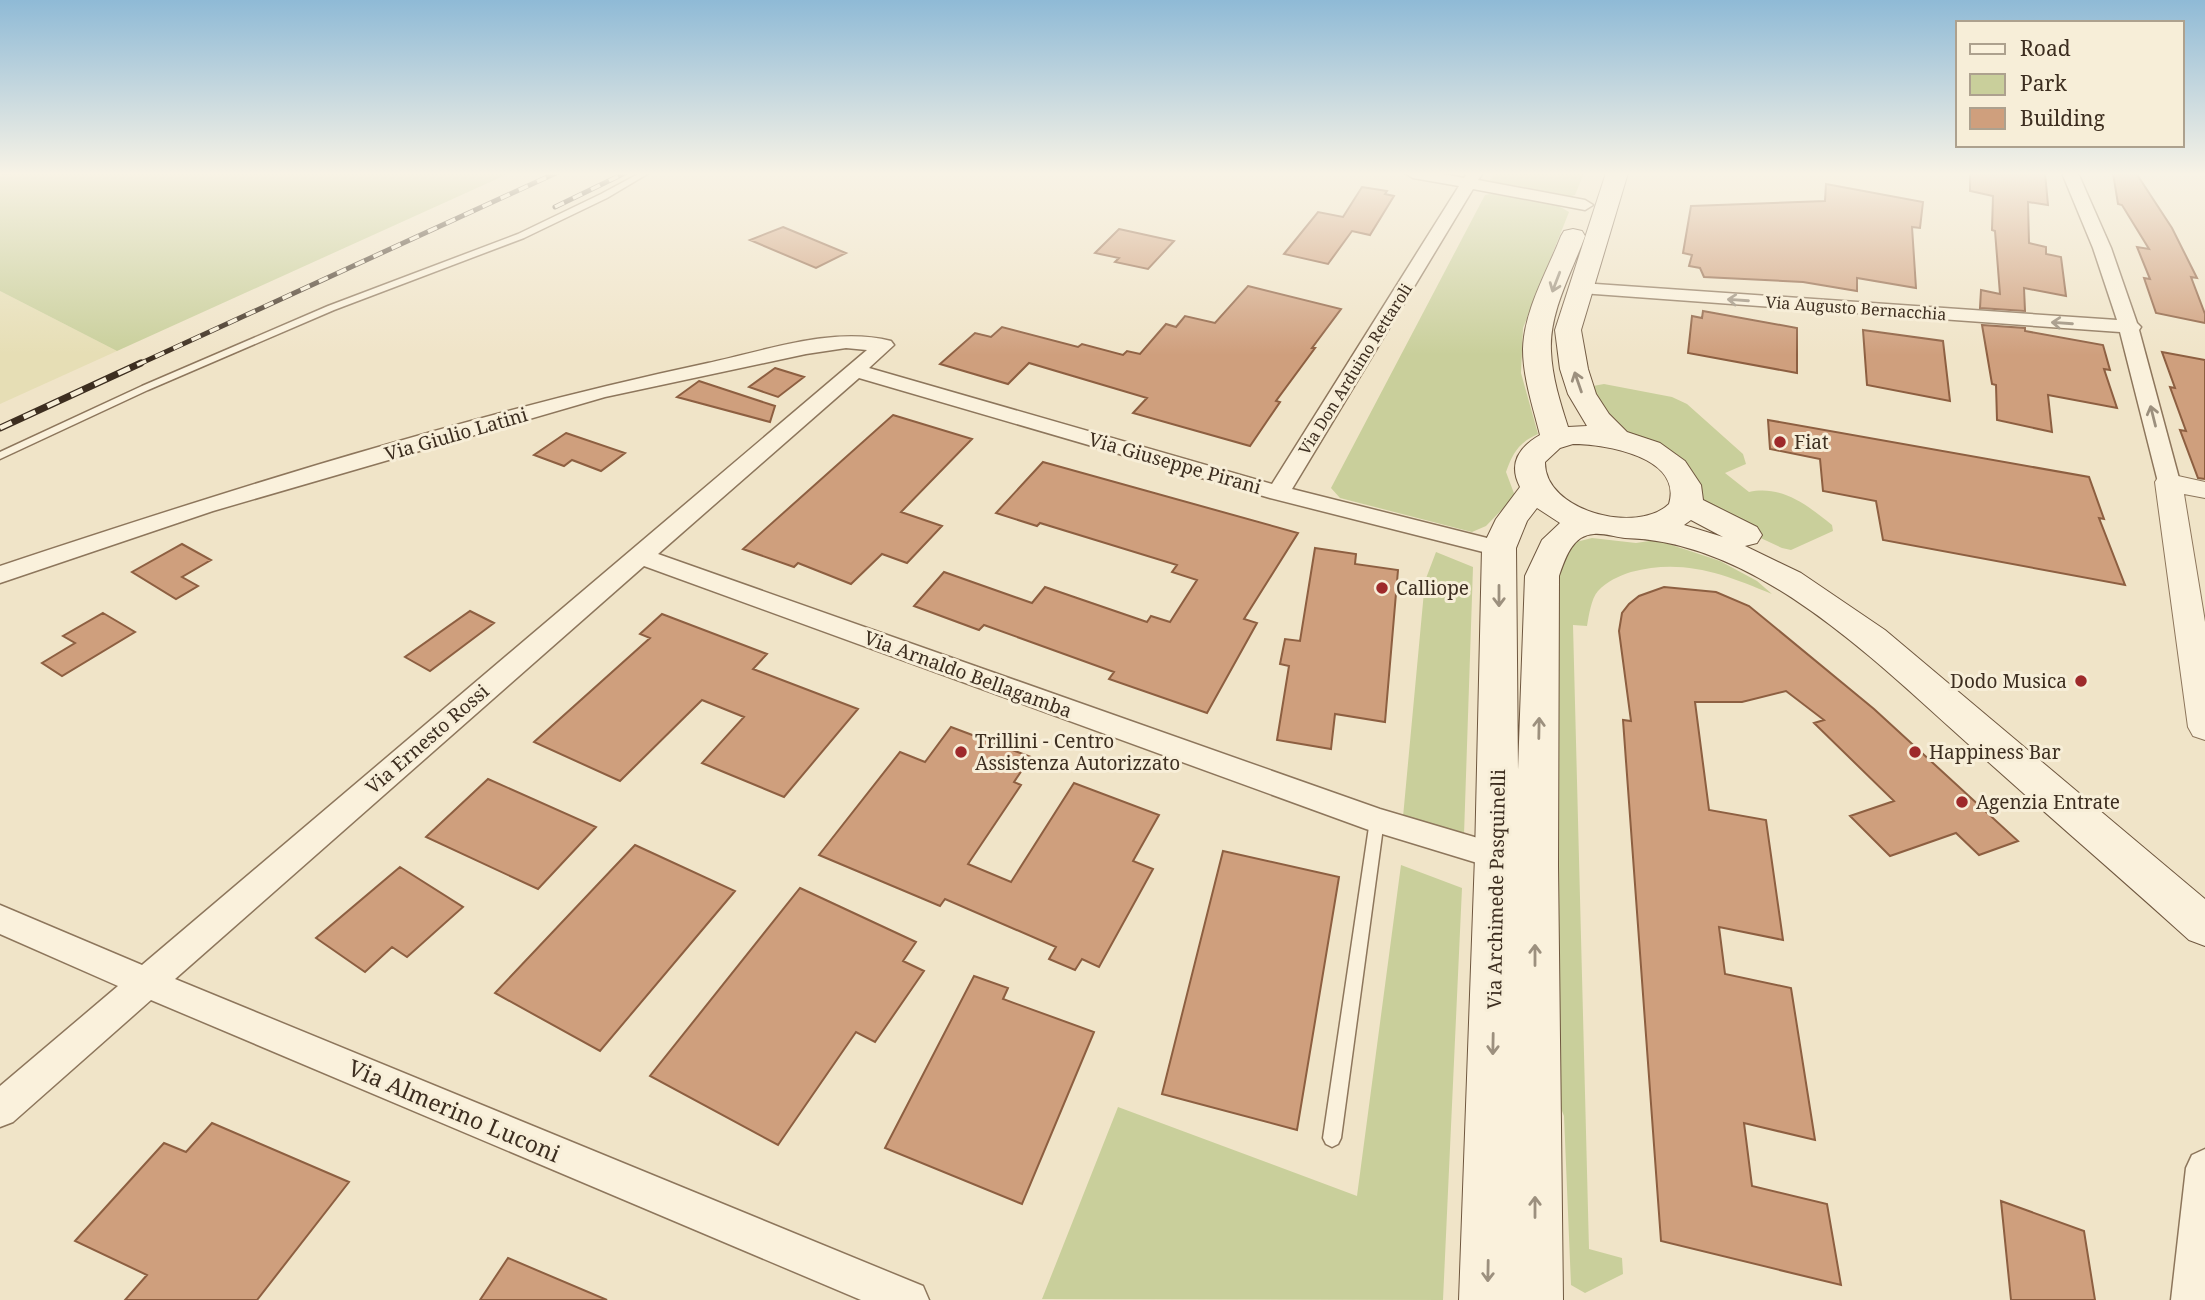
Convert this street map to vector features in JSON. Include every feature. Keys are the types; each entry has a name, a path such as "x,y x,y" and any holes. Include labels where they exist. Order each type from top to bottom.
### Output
{"main road":[{"path":"1556,438 1547,406 1537,347 1540,323 1574,234"},
{"path":"1598,234 1568,330 1573,369 1582,394 1597,419 1616,438"},
{"path":"1647,527 1672,519 1686,504 1687,488 1679,472 1663,458 1641,446 1616,438 1584,435 1556,438 1539,446 1529,458 1527,473 1535,489 1558,508 1591,523 1620,528 1647,527 1720,545 1769,569 1851,623 2205,926"},
{"name":"Via Archimede Pasquinelli","path":"1487,1300 1497,856 1499,548 1512,519 1535,489"},
{"path":"1686,504 1794,561 1855,603 2205,895"},
{"name":"Via Archimede Pasquinelli","path":"1535,1300 1536,866 1542,576 1554,544 1569,529 1591,523"}],"street":[{"name":"Via Don Arduino Rettaroli","path":"1278,493 1438,234"},
{"path":"2098,234 2131,327 2169,482 2205,727"},
{"name":"Via Augusto Bernacchia","path":"1581,288 2131,327"},
{"name":"Via Giulio Latini","path":"0,575 205,506 601,392 806,348 846,342 884,345 855,370"},
{"name":"Via Giuseppe Pirani","path":"855,370 1278,493 1499,548"},
{"name":"Via Ernesto Rossi","path":"0,1109 855,370"},
{"path":"2169,482 2205,490"},
{"name":"Via Arnaldo Bellagamba","path":"639,556 1377,820 1497,856"},
{"name":"Via Almerino Luconi","path":"0,919 909,1300"},
{"path":"2191,1300 2205,1168"}],"lane":[{"path":"0,456 145,388 331,308 526,234"},
{"path":"1332,1138 1377,820"}],"shaded area":[{"path":"0,291 117,351 0,404"}],"green space":[{"path":"0,234 376,234 117,351 0,291"},
{"path":"1465,234 1560,234 1523,328 1521,373 1538,434 1517,449 1506,472 1515,496 1486,526 1472,532 1340,498 1331,488"},
{"path":"1604,384 1672,397 1687,404 1743,454 1746,464 1725,473 1749,492 1772,491 1794,498 1832,525 1833,531 1791,550 1713,516 1696,497 1606,424 1593,386"},
{"path":"1592,538 1636,543 1656,540 1720,561 1757,581 1772,594 1703,570 1650,568 1605,584 1594,598 1587,626 1573,625 1589,1249 1622,1258 1623,1274 1585,1293 1571,1285 1564,1116 1542,1060 1555,570 1576,542"},
{"path":"1436,552 1473,567 1464,835 1403,817 1425,581"},
{"path":"1401,865 1462,888 1443,1300 1042,1299 1118,1107 1357,1196"}],"building":[{"path":"766,234 799,234 846,253 816,268 750,240"},
{"path":"1114,234 1140,234 1174,241 1148,269 1115,262 1119,258 1095,253"},
{"path":"1300,234 1350,234 1328,264 1284,254"},
{"path":"1686,234 1912,234 1916,288 1857,278 1857,291 1803,282 1704,277 1700,268 1689,266 1692,255 1683,253"},
{"path":"1995,234 2029,234 2029,243 2046,247 2046,254 2061,257 2066,296 2024,288 2025,311 1980,308 1981,290 2000,294"},
{"path":"2140,234 2175,234 2197,278 2191,277 2205,314 2205,323 2156,313 2144,278 2150,279 2137,247 2149,249"},
{"path":"1248,286 1341,309 1276,401 1280,402 1250,446 1133,413 1147,398 1029,363 1008,384 940,364 975,333 991,337 1002,327 1078,347 1082,344 1123,355 1127,351 1140,354 1166,324 1176,327 1185,316 1215,323"},
{"path":"1703,311 1797,328 1797,373 1688,353 1692,316 1702,318"},
{"path":"1982,325 2025,328 2025,331 2103,345 2110,370 2104,369 2117,408 2048,395 2052,432 1997,420 1996,385 1992,384"},
{"path":"1863,330 1943,341 1950,401 1867,385"},
{"path":"2162,352 2205,360 2205,479 2198,478 2180,430 2186,431 2170,387 2175,388"},
{"path":"775,368 804,377 778,397 749,387"},
{"path":"699,381 775,406 770,422 677,397"},
{"path":"893,415 972,439 901,512 942,526 907,563 882,554 851,584 798,563 794,567 743,549"},
{"path":"1768,420 2089,477 2104,519 2099,518 2125,585 1883,540 1876,501 1823,491 1820,459 1770,449"},
{"path":"566,433 625,453 601,471 572,460 564,466 534,455"},
{"path":"1043,462 1298,533 1244,619 1257,623 1207,713 1109,679 1114,672 984,625 979,630 914,606 944,572 1032,603 1045,587 1147,622 1151,616 1170,622 1197,580 1172,572 1177,565 1040,523 1037,526 996,513"},
{"path":"182,544 211,560 182,577 198,586 176,599 132,572"},
{"path":"1315,548 1356,554 1355,564 1398,570 1385,722 1335,714 1331,749 1277,740 1289,666 1280,664 1285,639 1300,641"},
{"path":"1664,587 1716,592 1749,606 1874,709 2018,841 1979,855 1956,833 1890,856 1850,816 1894,801 1814,723 1824,720 1786,691 1742,702 1695,702 1709,810 1766,820 1783,940 1719,927 1725,974 1791,988 1815,1140 1744,1123 1752,1186 1827,1204 1841,1285 1661,1241 1623,720 1631,721 1619,631 1622,613 1629,604 1639,596"},
{"path":"470,611 494,623 430,671 405,657"},
{"path":"103,613 135,632 62,676 42,663 75,643 63,636"},
{"path":"662,614 767,654 753,669 858,709 784,797 702,763 744,717 702,700 620,781 534,742 650,638 640,634"},
{"path":"951,727 1031,757 1014,782 1021,785 968,864 1011,882 1074,783 1159,815 1133,861 1153,869 1099,967 1082,959 1075,970 1049,959 1056,947 945,899 940,906 819,855 900,752 925,762"},
{"path":"488,779 596,827 538,889 426,837"},
{"path":"635,845 735,891 600,1051 495,993"},
{"path":"1223,851 1339,877 1297,1130 1162,1094"},
{"path":"400,867 463,907 407,957 392,947 365,972 316,938"},
{"path":"800,888 916,942 903,961 924,971 875,1042 856,1032 778,1145 650,1076"},
{"path":"974,976 1008,988 1003,999 1094,1032 1022,1204 885,1148"},
{"path":"212,1123 349,1182 257,1300 125,1300 147,1275 75,1241 164,1143 186,1152"},
{"path":"2001,1201 2084,1231 2095,1300 2011,1300"},
{"path":"508,1258 607,1300 480,1300"}],"railway":[{"path":"137,365 424,234"},
{"path":"0,428 141,363"}],"place":[{"name":"Fiat","path":"1780,442"},
{"name":"Calliope","path":"1382,588"},
{"name":"Dodo Musica","path":"2081,681"},
{"name":"Trillini - Centro Assistenza Autorizzato","path":"961,752"},
{"name":"Happiness Bar","path":"1915,752"},
{"name":"Agenzia Entrate","path":"1962,802"}]}
